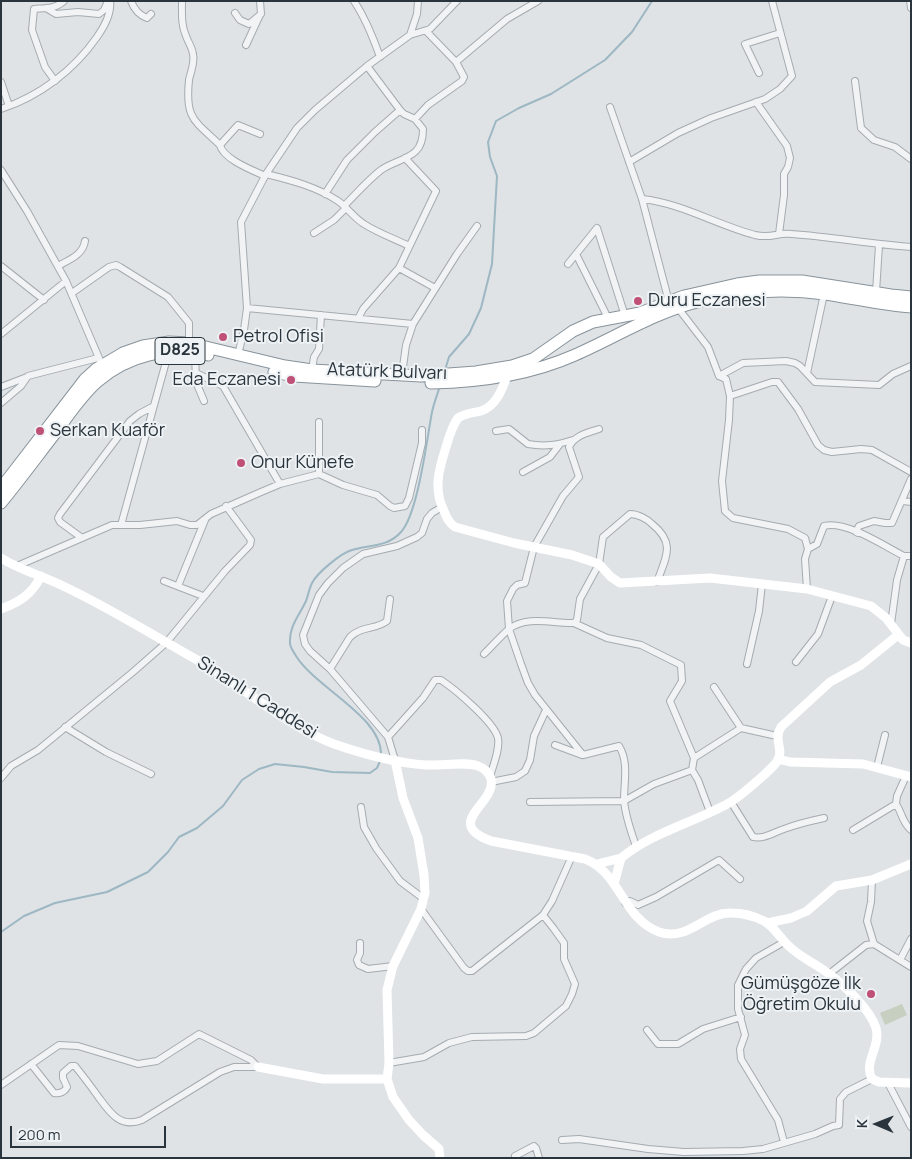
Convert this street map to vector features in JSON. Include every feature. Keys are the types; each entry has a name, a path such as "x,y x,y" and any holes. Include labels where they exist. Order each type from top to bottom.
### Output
{"highway":[{"name":"Atatürk Bulvarı","path":"233,356 294,376 421,380 506,376 560,361 674,305 718,287 759,281 802,281 911,297"},
{"name":"Atatürk Bulvarı","path":"449,379 524,362 540,355 571,332 608,318 749,292 777,290 824,294 885,304 911,306"},
{"path":"589,324 600,342"},
{"path":"571,332 581,352"},
{"name":"Atatürk Bulvarı","path":"3,483 79,385 100,362 144,346 169,342 285,366 312,370 402,374 421,380"},
{"name":"Atatürk Bulvarı","path":"1,503 77,404 97,382 116,368 132,360 155,353 192,348"}],"street":[{"path":"54,81 45,67 32,30 34,9 58,6 64,1"},
{"path":"46,8 56,14 78,12 98,14 104,10 109,1"},
{"path":"1,109 16,103 54,81 81,59 104,27 111,8 109,1"},
{"path":"131,1 133,7 142,16 147,18 151,14"},
{"path":"182,1 181,18 194,62 190,77 189,111 193,120 220,145 221,151 227,156 266,175 296,181 325,194 345,207 365,225 410,246"},
{"path":"246,45 261,14 260,1"},
{"path":"354,1 371,32 380,57"},
{"path":"413,1 418,10"},
{"path":"410,35 418,10 418,1"},
{"path":"233,356 244,330 248,308 241,222 266,175 297,128 330,97 367,66 410,35 417,31 430,29 457,1"},
{"path":"456,62 507,19 538,1"},
{"path":"629,162 678,133 711,118 765,99 780,89 792,76 772,1"},
{"path":"910,1 911,8"},
{"path":"235,13 240,20 248,24 261,14"},
{"path":"415,119 428,105 464,78 456,62 426,31"},
{"path":"759,73 745,44 780,33"},
{"path":"314,233 334,220 380,171 391,163 405,158 420,146 423,129 415,119 400,110 367,66"},
{"path":"855,81 861,128 874,140 895,147 911,159"},
{"path":"1,82 9,106"},
{"path":"756,102 787,146 790,158 784,174 784,195 779,234"},
{"path":"610,107 642,199 674,305 708,347 719,376 726,379 730,396 726,456 722,481 725,510 733,518 788,529 805,538 808,549 805,559 807,589"},
{"path":"325,194 347,160 400,110"},
{"path":"220,145 238,125 260,134"},
{"path":"358,319 363,309 399,268 436,191 436,188 405,158"},
{"path":"1,387 28,376 100,362 66,280 27,211 2,172"},
{"path":"642,199 659,201 720,224 769,238 779,234 819,236 879,245 911,247"},
{"path":"402,374 406,345 413,324 477,226"},
{"path":"568,264 597,228 624,316"},
{"path":"58,266 78,255 83,249 85,241"},
{"path":"876,292 879,245"},
{"path":"576,254 608,318"},
{"path":"72,293 109,267 116,265 168,297 189,323 198,388 204,401"},
{"path":"1,266 44,300"},
{"path":"399,268 435,288"},
{"path":"1,334 66,280"},
{"path":"807,372 824,294"},
{"path":"248,308 413,324"},
{"path":"312,370 314,357 319,349 321,315"},
{"path":"121,525 169,351"},
{"path":"719,376 743,363 759,361 794,363 807,372 815,382 879,385 893,374 911,366"},
{"path":"196,373 223,386 280,484"},
{"path":"1,403 21,386 28,376"},
{"path":"506,376 500,394 491,406 481,411 462,415 455,422 446,445 437,480 438,494 448,520 455,527 500,540 572,555 599,564 611,577 620,583 710,578 807,589 871,606 892,624 903,640 911,643"},
{"path":"730,396 772,382 778,382 798,409 818,445 824,450 832,452 861,449 872,450 911,472"},
{"path":"82,538 60,522 58,518 60,514 130,421 138,414 152,407"},
{"path":"319,422 319,474"},
{"path":"496,431 509,429 528,444 553,446 599,429"},
{"path":"17,566 112,524 140,525 177,521 197,525 210,514 226,506 280,484 319,474 343,485 377,495 394,508 405,506 409,498 422,443 422,430"},
{"path":"573,440 569,447 580,477 563,496 534,547 525,583 517,585 507,601 509,629 528,683 546,710 584,755"},
{"path":"524,472 550,457 560,444"},
{"path":"859,534 856,532 859,526 874,521 892,522 911,480"},
{"path":"903,501 911,502"},
{"path":"1,778 11,766 38,750 166,643 251,543 252,540 226,506"},
{"path":"440,1158 439,1149 409,1120 393,1097 387,1079 389,1063 387,990 393,966 421,910 424,899 424,874 416,831 403,798 392,760 388,737 330,670 310,651 303,635 319,595 351,560 363,554 397,546 421,535 427,519 432,513 442,507"},
{"path":"574,623 580,599 599,564 603,538 630,514 635,514 651,523 662,533 667,541 668,553 657,582"},
{"path":"178,586 206,518"},
{"path":"808,549 817,544 824,526 831,524 846,527 907,556 897,580 892,624"},
{"name":"Sinanlı 1 Caddesi","path":"4,561 84,596 225,678 301,729 333,743 392,760 438,766 472,764 484,769 491,779"},
{"path":"1,609 24,598 33,589 41,576"},
{"path":"164,580 204,596"},
{"path":"747,664 759,611 762,584"},
{"path":"796,662 818,634 832,596"},
{"path":"330,670 350,637 364,628 383,624 387,621 390,599"},
{"path":"484,654 509,629 516,626 534,621 574,623 607,638 642,645 681,665 682,681 670,701 694,758 692,770 698,780 710,812"},
{"path":"597,864 621,858 636,846 671,828 731,802 760,779 778,759 777,736 781,727 830,682 862,665 898,635"},
{"path":"388,737 423,698 432,683 438,679 442,680 463,697 493,729 498,738 490,791 472,814 471,823 475,832 492,841 572,856 597,864 614,884 633,913 658,931 668,934 687,931 724,913 750,916 767,923 784,942 801,956 829,974 852,995 873,1021 877,1040 869,1068 872,1079"},
{"path":"714,687 742,728 777,736"},
{"path":"491,779 516,777 524,771 530,760 534,736 546,710"},
{"path":"65,727 106,752 151,774"},
{"path":"694,758 742,728"},
{"path":"877,767 885,735"},
{"path":"555,745 584,755 619,746 623,752 626,777 624,801 636,846"},
{"path":"778,759 790,762 863,764 908,776 897,796 896,804 904,824 911,830"},
{"path":"530,802 624,801 654,784 692,770"},
{"path":"731,802 753,837 769,836 782,830 824,818"},
{"path":"853,830 896,804"},
{"path":"361,806 364,827 376,848 400,881 424,899"},
{"path":"421,910 464,968 472,971 542,916 552,901 572,856"},
{"path":"614,884 621,858"},
{"path":"625,903 630,901 638,905 656,897 719,860 740,879"},
{"path":"767,923 802,914 836,886 872,880 911,864"},
{"path":"872,880 871,902 867,921 874,944"},
{"path":"389,1063 424,1057 449,1043 472,1037 526,1036 534,1033 566,1006 572,994 574,984 564,959 564,943 542,916"},
{"path":"900,960 911,939"},
{"path":"784,942 756,958 746,969 738,985 738,1009 745,1035 740,1049 741,1059 778,1120 784,1142"},
{"path":"360,943 360,954 357,960 359,965 368,968 393,966"},
{"path":"829,974 866,944 874,944 911,967"},
{"path":"647,1030 658,1044 678,1044 703,1029 741,1017"},
{"path":"1,1085 56,1047 62,1045 78,1046 132,1063 152,1062 199,1034 252,1060 258,1067"},
{"path":"31,1064 54,1093 57,1094 67,1087 63,1073 71,1066 75,1066 113,1116 135,1123 220,1072 234,1067 258,1067 322,1079 387,1079"},
{"path":"562,1140 579,1140 684,1152 763,1149 815,1134 833,1126 839,1126 840,1099 846,1092 872,1079 888,1083 911,1083"},
{"path":"888,1083 911,1127"},
{"path":"515,1156 534,1146 539,1158"}],"shaded area":[{"path":"902,1004 907,1015 885,1025 880,1013"}],"waterway":[{"path":"445,370 449,357 469,334 481,308 492,264 497,176 490,157 488,142 496,121 519,108 551,94 605,60 632,32 652,1"},
{"path":"381,754 378,740 371,727 305,668 291,648 290,637 312,583 324,569 347,552 378,545 396,537 407,523 417,493 432,412 440,386"},
{"path":"1,932 24,916 55,903 107,892 148,872 168,852 179,837 197,828 223,806 242,780 259,769 275,764 332,772 370,773 377,768 380,761"}],"place":[{"name":"Duru Eczanesi","path":"638,301"},
{"name":"Petrol Ofisi","path":"223,337"},
{"name":"Eda Eczanesi","path":"291,380"},
{"name":"Serkan Kuaför","path":"40,431"},
{"name":"Onur Künefe","path":"241,463"},
{"name":"Gümüşgöze İlk Öğretim Okulu","path":"871,994"}]}
